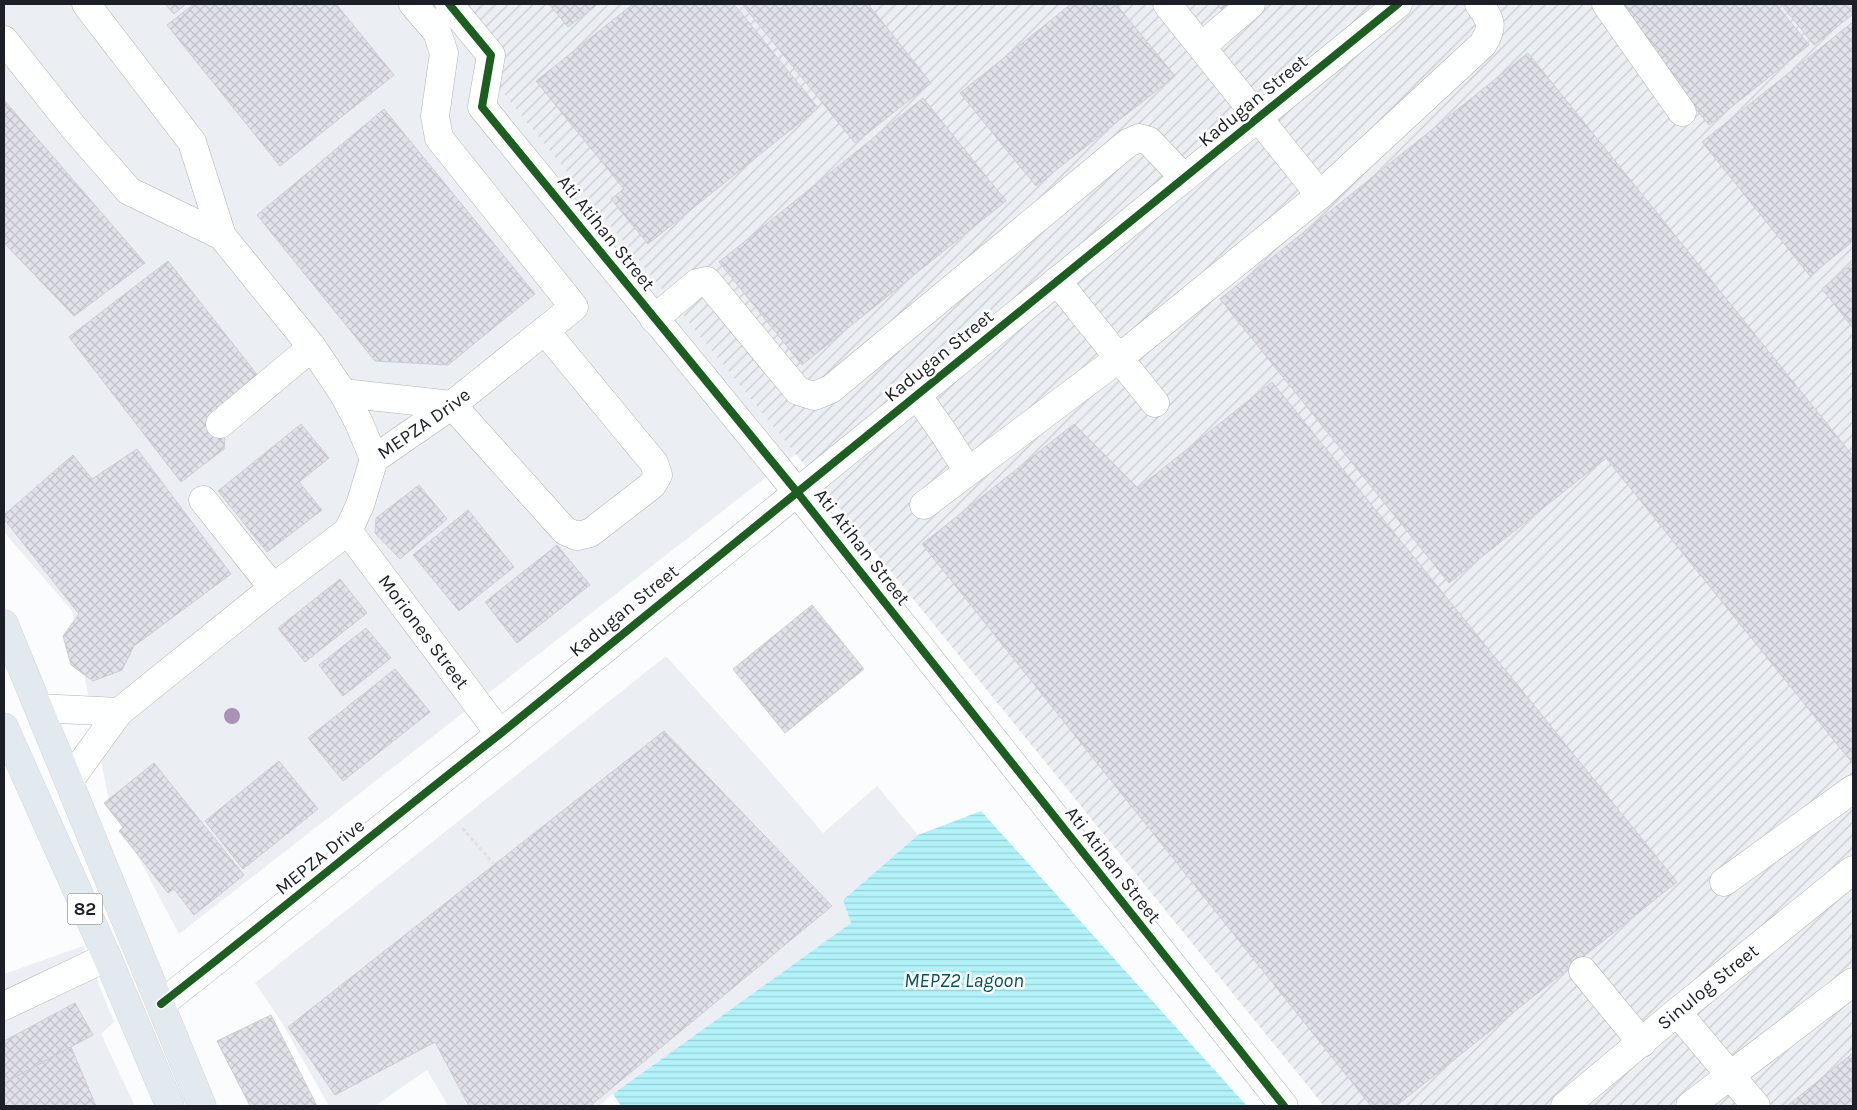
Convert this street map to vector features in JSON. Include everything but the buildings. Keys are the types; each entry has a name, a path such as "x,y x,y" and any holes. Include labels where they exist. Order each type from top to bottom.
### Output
{"main road":[{"name":"82","path":"4,624 161,1004 183,1064 202,1106"},
{"name":"82","path":"4,727 107,957 170,1106"}],"street":[{"path":"86,4 192,142 222,236 312,347 359,423 374,459"},
{"name":"MEPZA Drive","path":"69,781 119,712 348,530 360,505 374,459 452,405 574,307 439,138 435,116 444,52 437,32 413,4"},
{"name":"Ati Atihan Street","path":"449,4 491,56 482,107 654,319 798,492 1284,1106"},
{"path":"1167,4 1259,116 1320,195"},
{"path":"1202,46 1251,4"},
{"name":"Kadugan Street","path":"500,734 1398,4"},
{"path":"924,505 1119,358 1320,195 1483,44 1490,32 1489,18 1480,4"},
{"path":"1606,4 1682,112"},
{"path":"4,40 74,128 129,191 222,236"},
{"path":"654,319 697,283 707,281 798,391 814,396 831,389 1128,143 1139,138 1149,141 1184,178"},
{"path":"1057,281 1155,403"},
{"path":"342,393 452,405 565,531 577,536 590,533 652,485 658,475 654,463 545,331"},
{"path":"220,424 312,347"},
{"path":"917,395 968,471"},
{"path":"203,500 273,588"},
{"name":"Moriones Street","path":"348,530 500,734"},
{"path":"38,708 119,712"},
{"name":"MEPZA Drive","path":"161,1004 290,903 429,788 500,734"},
{"path":"1724,882 1853,789"},
{"name":"Sinulog Street","path":"1565,1106 1677,1012 1853,870"},
{"path":"4,1006 107,957"},
{"path":"1583,971 1642,1043"},
{"path":"1690,1106 1729,1074 1853,982"},
{"path":"1677,1012 1756,1106"}],"path":[{"path":"462,828 494,864"}],"shaded area":[{"path":"4,4 431,4 796,454 179,934 109,802 72,611 4,532"},
{"path":"431,4 1853,4 1853,1106 1324,1106"},
{"path":"666,656 823,833 877,786 918,835 843,900 851,923 599,1106 448,1106 427,1070 375,1106 329,1106 281,1021 255,983"},
{"path":"83,946 114,1022 101,1034 135,1106 4,1106 4,974"}],"water":[{"name":"MEPZ2 Lagoon","path":"981,811 1247,1106 621,1106 613,1094 851,923 843,900 918,835"}],"cycle path":[{"path":"449,4 491,55 482,107 797,492 1284,1106"},
{"path":"161,1004 500,734 1398,4"}]}
